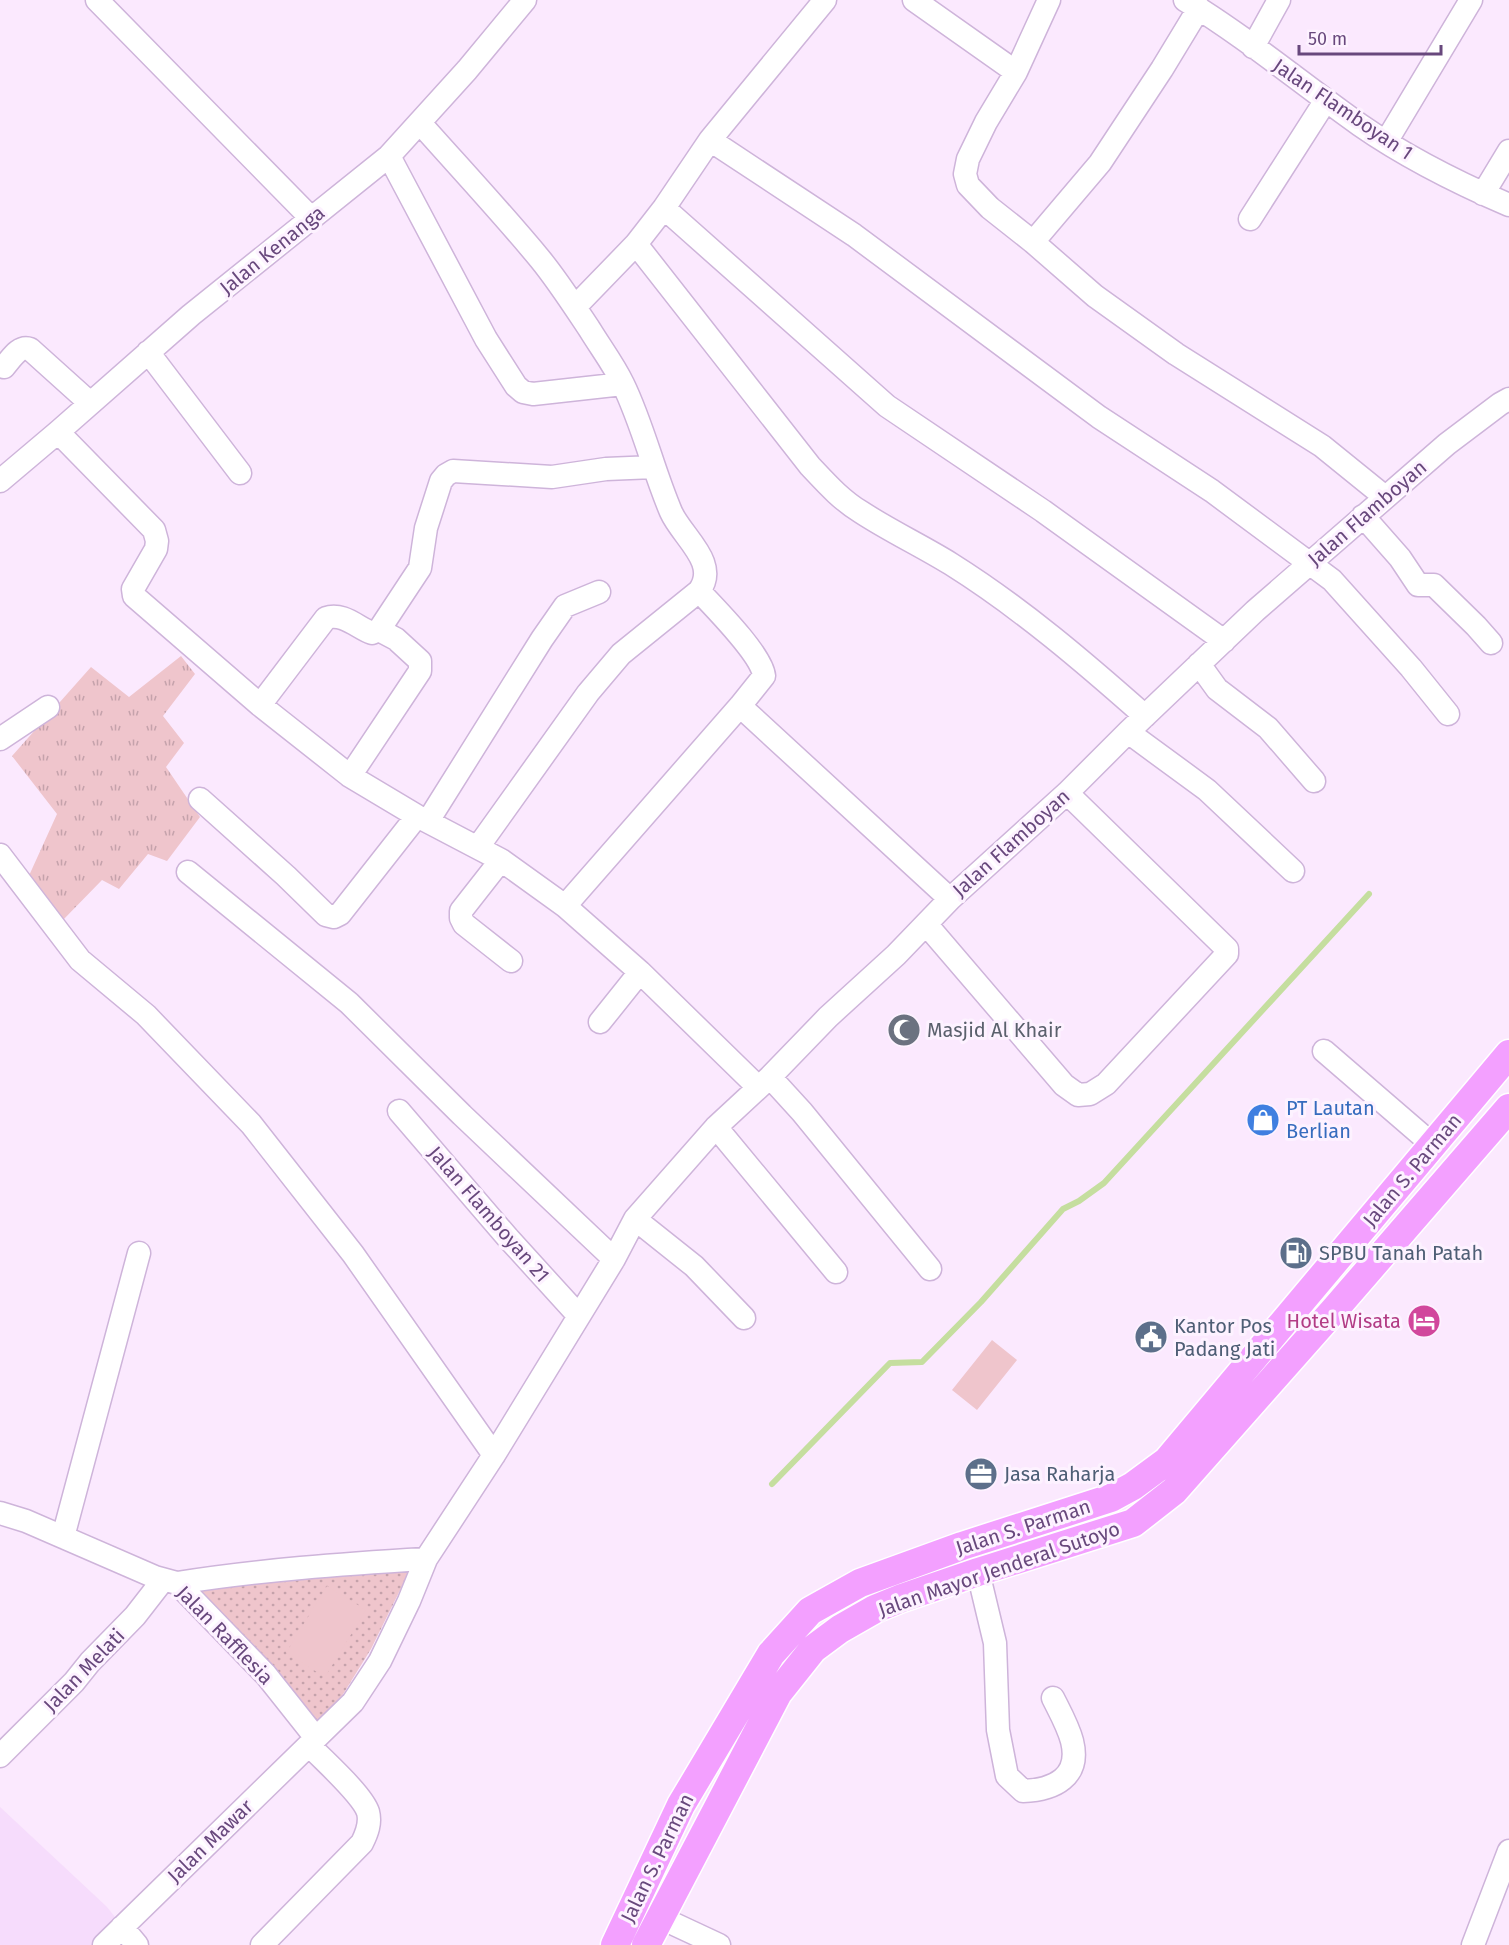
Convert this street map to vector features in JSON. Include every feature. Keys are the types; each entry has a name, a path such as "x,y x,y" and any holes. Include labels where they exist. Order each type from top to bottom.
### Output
{"main road":[{"name":"Jalan S. Parman","path":"615,1945 681,1805 771,1654 810,1611 860,1583 962,1546 1111,1498 1133,1486 1167,1461 1509,1054"},
{"name":"Jalan S. Parman","path":"1335,1309 1509,1108"},
{"name":"Jalan Mayor Jenderal Sutoyo","path":"646,1945 778,1693 813,1649 840,1629 875,1609 978,1572 1133,1523 1158,1506 1174,1491 1335,1309"}],"street":[{"path":"96,0 310,218"},
{"name":"Jalan Kenanga","path":"0,481 191,315 389,156 467,70 525,0"},
{"path":"575,307 636,244 664,208 710,140 825,0"},
{"path":"914,0 1016,72"},
{"path":"1049,0 1016,72 982,129 968,159 965,174 968,185 990,208 1095,296 1176,354 1322,446 1384,497"},
{"path":"1253,46 1279,0"},
{"path":"1386,142 1470,0"},
{"path":"1033,242 1100,163 1162,69 1192,4"},
{"name":"Jalan Flamboyan 1","path":"1192,4 1386,142 1483,194 1509,205"},
{"path":"1250,219 1326,100"},
{"path":"420,123 540,260 575,307 623,384 646,440 672,515 690,540 706,569 704,585 699,591 621,654 588,693 478,847"},
{"path":"710,140 854,235 1099,417 1212,491 1309,562 1332,580 1448,714"},
{"path":"1483,194 1509,151"},
{"path":"389,156 486,339 516,386 523,392 533,394 623,384"},
{"path":"664,208 887,406 1051,517 1224,640"},
{"path":"636,244 810,466 832,490 861,512 952,565 1024,616 1083,661 1145,716"},
{"path":"4,367 21,349 25,347 30,349 90,403"},
{"path":"148,352 240,473"},
{"name":"Jalan Flamboyan","path":"313,1742 353,1702 380,1660 409,1601 426,1559 494,1455 614,1259 635,1219 716,1127 828,1017 896,955 950,899 1067,793 1224,640 1384,497 1448,444 1509,399"},
{"path":"58,432 154,530 157,541 156,549 133,589 134,596 260,705 350,776 501,860 565,906 764,1082 802,1112 930,1269"},
{"path":"260,705 326,618 331,616 344,618 372,633 379,630 420,568 426,528 441,481 446,475 453,471 552,477 606,469 654,466"},
{"path":"1363,516 1400,558 1418,585 1434,585 1491,643"},
{"path":"565,906 764,676 764,672 733,627 699,591"},
{"path":"200,799 326,915 334,917 340,914 423,818 566,606 599,592"},
{"path":"350,776 420,671 420,661 413,654 387,633 379,630"},
{"path":"1199,664 1217,689 1268,728 1314,781"},
{"path":"740,706 950,899"},
{"path":"0,739 48,707"},
{"path":"1128,732 1208,790 1293,871"},
{"path":"926,924 1064,1085 1078,1095 1090,1094 1106,1084 1227,954 1227,949 1067,793"},
{"path":"0,855 80,960 146,1015 251,1124 353,1254 494,1455"},
{"path":"501,860 461,911 461,918 464,924 511,961"},
{"path":"188,872 349,1002 462,1115 614,1259"},
{"path":"600,1022 640,972"},
{"path":"1324,1051 1433,1145"},
{"name":"Jalan Flamboyan 21","path":"399,1111 508,1238 579,1316"},
{"path":"716,1127 836,1272"},
{"path":"635,1219 694,1266 744,1318"},
{"path":"63,1537 139,1253"},
{"name":"Jalan Rafflesia","path":"0,1513 26,1521 170,1581 266,1675 313,1742 364,1802 369,1819 367,1833 362,1843 262,1945"},
{"path":"170,1581 271,1570 426,1559"},
{"path":"978,1572 995,1642 998,1730 1007,1776 1023,1791 1041,1790 1061,1781 1071,1769 1072,1742 1053,1698"},
{"name":"Jalan Melati","path":"0,1756 170,1581"},
{"name":"Jalan Mawar","path":"104,1945 313,1742"},
{"path":"1473,1945 1509,1851"},
{"path":"659,1917 719,1945"},
{"path":"122,1927 137,1945"}],"shaded area":[{"path":"0,1807 107,1907 137,1945 0,1945"}],"green space":[{"path":"181,656 195,674 163,716 184,743 166,767 200,817 167,861 148,854 119,889 102,880 63,920 27,880 57,814 12,756 91,667 129,697"},
{"path":"992,1340 1017,1360 977,1410 952,1390"},
{"path":"410,1570 371,1649 316,1738 170,1584"},
{"path":"327,1586 366,1610 325,1677 286,1653"}],"waterway":[{"path":"772,1484 890,1363 922,1362 981,1302 1063,1209 1079,1201 1104,1183 1369,894"}],"place":[{"name":"Masjid Al Khair","path":"904,1030"},
{"name":"PT Lautan Berlian","path":"1263,1120"},
{"name":"SPBU Tanah Patah","path":"1296,1253"},
{"name":"Hotel Wisata","path":"1424,1321"},
{"name":"Kantor Pos Padang Jati","path":"1151,1337"},
{"name":"Jasa Raharja","path":"981,1474"}]}
